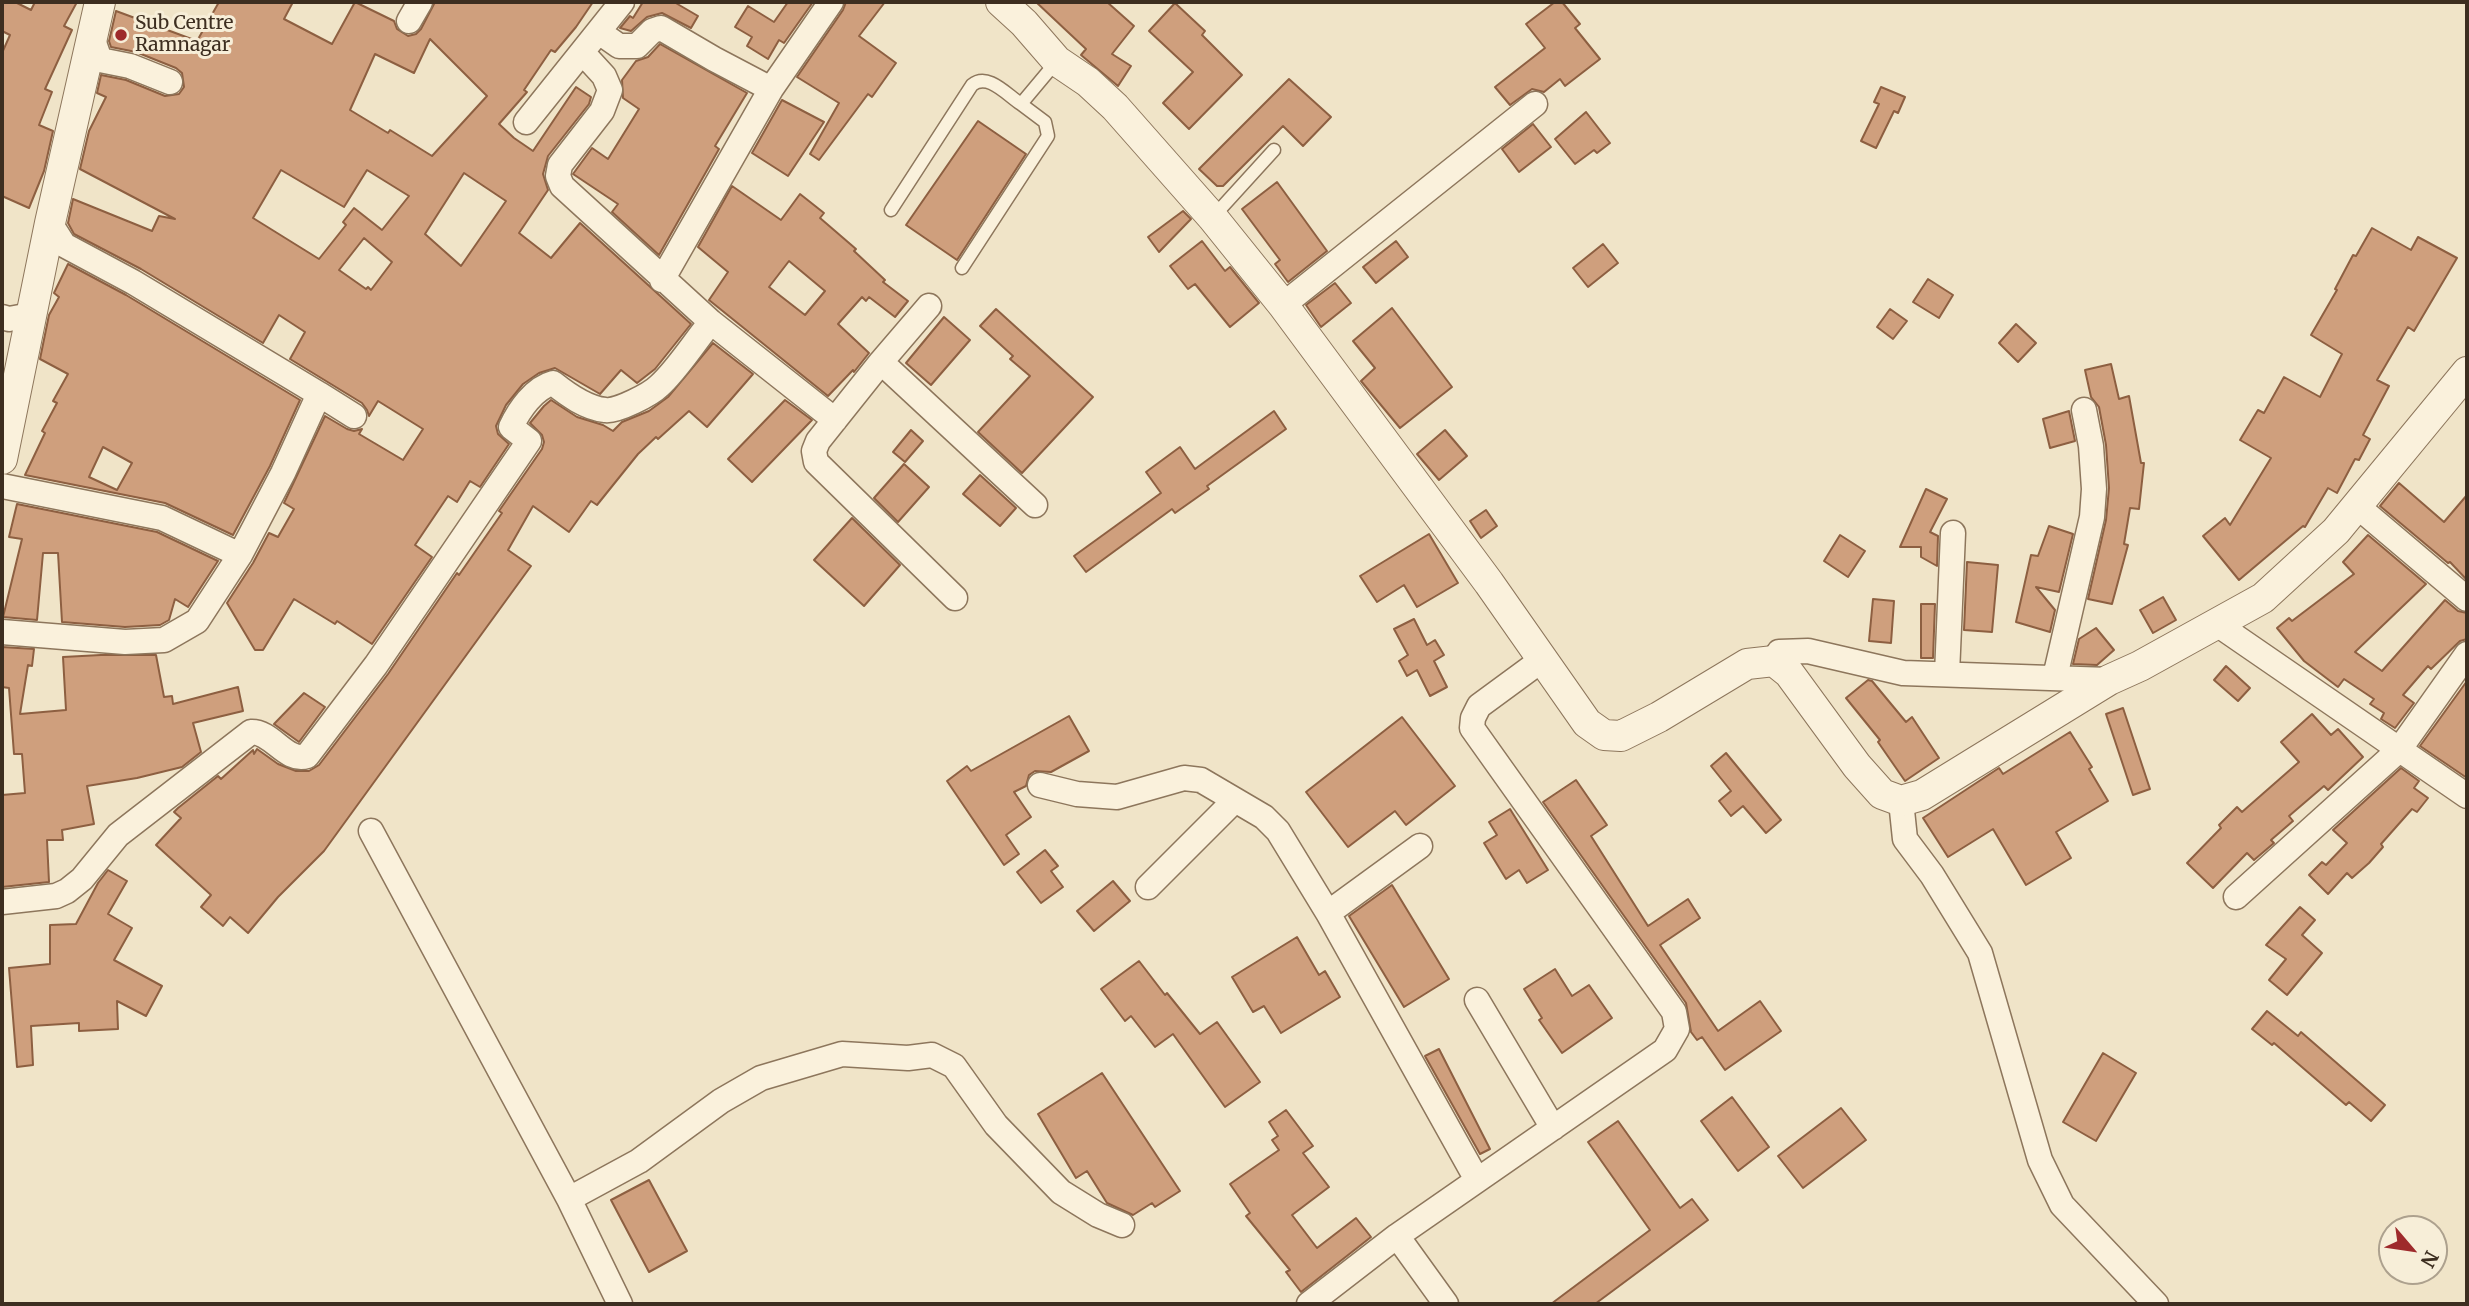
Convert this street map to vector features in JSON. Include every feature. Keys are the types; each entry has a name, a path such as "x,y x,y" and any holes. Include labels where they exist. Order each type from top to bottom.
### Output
{"street":[{"path":"2,459 50,223 100,2"},
{"path":"526,122 622,2"},
{"path":"662,280 771,89 831,2"},
{"path":"1001,2 1024,23 1057,61 1088,82 1115,107 1213,218 1283,305 1489,583 1587,723 1604,735 1621,736 1659,717 1747,664 1774,661 1789,673 1857,766 1882,794 1901,802 1922,795 2109,680 2263,598 2336,531 2467,372"},
{"path":"599,32 619,46 637,46 652,31 661,28 771,89"},
{"path":"92,37 100,61 130,66 170,82"},
{"path":"582,52 604,76 610,90 602,111 560,165 558,176 562,186 662,280 835,420"},
{"path":"1283,305 1535,104"},
{"path":"50,223 64,246 133,282 354,416"},
{"path":"929,306 818,441 814,452 816,462 955,598"},
{"path":"2,317 9,319 31,314"},
{"path":"2,902 57,896 67,891 82,879 118,835 251,732 260,733 297,758 307,757 376,665 529,441 512,427 517,415 542,386 553,383 580,402 596,408 609,411 623,406 659,387 711,322"},
{"path":"881,362 1035,505"},
{"path":"2,632 125,642 164,640 197,621 240,555 283,473 319,394"},
{"path":"2055,677 2092,517 2092,456 2084,410"},
{"path":"2,486 162,518 240,555"},
{"path":"2357,506 2467,599"},
{"path":"1947,674 1953,533"},
{"path":"2217,624 2467,796"},
{"path":"1774,661 1779,652 1808,650 1903,673 2109,680"},
{"path":"2236,897 2399,750 2467,654"},
{"path":"1309,1304 1397,1236 1665,1051 1677,1029 1674,1012 1472,729 1473,718 1479,706 1543,659"},
{"path":"1040,785 1077,794 1117,797 1184,778 1201,780 1265,817 1278,831 1328,913 1477,1180"},
{"path":"1147,887 1234,801"},
{"path":"1901,802 1905,839 1932,875 1980,953 2040,1160 2062,1205 2156,1304"},
{"path":"371,831 569,1199 620,1304"},
{"path":"1328,913 1420,846"},
{"path":"1477,1000 1553,1128"},
{"path":"569,1199 639,1161 721,1101 761,1078 842,1054 908,1058 932,1055 954,1066 996,1125 1060,1192 1098,1215 1122,1225"},
{"path":"1397,1236 1446,1304"}],"lane":[{"path":"1021,104 1057,61"},
{"path":"891,209 972,85 978,80 986,80 1045,122 1048,136 962,268"},
{"path":"1213,218 1274,150"}],"building":[{"path":"2,2 15,2 31,10 35,2 77,2 64,26 72,30 45,89 52,92 39,125 53,131 44,171 29,208 2,196 2,53 10,35 2,31"},
{"path":"219,2 293,2 284,19 332,44 355,2 394,21 397,29 408,36 421,29 435,2 593,2 555,52 551,50 524,90 527,92 499,124 533,151 576,87 591,97 589,104 548,156 543,174 548,190 519,233 551,258 580,223 691,324 655,369 637,383 621,370 600,394 555,368 539,373 523,384 506,405 496,426 498,434 509,444 480,487 470,481 457,502 448,496 415,545 432,557 372,644 337,621 335,624 294,599 263,650 255,650 227,603 269,533 278,537 294,509 284,503 325,416 347,429 362,429 359,434 403,460 423,429 378,401 369,416 362,403 290,359 305,332 279,315 263,343 141,269 74,234 68,223 73,199 152,231 159,216 175,219 80,169 89,131 106,97 97,93 101,75 126,80 165,96 179,94 184,87 182,73 176,68 136,52 111,47 109,41 116,11 197,41","holes":["430,39 487,96 432,156 390,130 388,133 350,110 375,54 414,73","281,170 344,207 367,170 409,196 382,230 354,208 343,222 346,225 319,259 253,218","464,173 506,201 461,266 425,234","364,238 392,262 371,290 339,270"]},
{"path":"643,2 674,2 698,16 691,28 662,13 647,17 631,31 620,28 630,16 633,18"},
{"path":"788,2 813,2 784,43 779,40 768,59 747,46 752,37 735,27 748,6 774,22"},
{"path":"846,2 885,2 859,36 896,63 872,97 868,94 819,160 810,154 839,103 797,77"},
{"path":"1036,2 1107,2 1134,26 1112,54 1131,66 1118,86 1081,55 1086,49"},
{"path":"1555,2 1562,2 1580,24 1575,28 1600,59 1565,86 1560,79 1544,92 1532,89 1510,105 1495,87 1545,48 1526,24"},
{"path":"1175,3 1205,31 1202,35 1242,75 1189,129 1163,103 1193,72 1149,31"},
{"path":"660,44 747,93 715,146 719,149 659,255 612,212 618,204 573,174 592,148 608,159 639,109 623,98 622,80 636,61 648,57"},
{"path":"1289,79 1331,117 1303,146 1283,126 1223,186 1217,186 1199,169"},
{"path":"1881,87 1905,97 1898,113 1894,111 1876,148 1861,141 1879,104 1874,102"},
{"path":"782,100 824,122 788,176 752,153"},
{"path":"1586,112 1610,143 1597,153 1594,150 1575,164 1555,139"},
{"path":"978,121 1026,154 957,260 906,225"},
{"path":"1533,124 1551,147 1519,172 1502,149"},
{"path":"1277,182 1327,251 1288,282 1275,264 1280,260 1242,209"},
{"path":"732,186 781,220 800,194 824,213 820,218 856,249 854,251 885,280 883,282 908,301 895,317 869,297 866,301 862,297 838,324 869,353 854,372 853,370 828,396 709,300 728,272 698,247","holes":["789,261 825,291 805,315 769,287"]},
{"path":"1183,211 1191,219 1159,252 1148,237"},
{"path":"2372,228 2411,250 2418,237 2457,258 2414,331 2408,327 2377,380 2389,386 2363,435 2370,439 2359,460 2355,459 2337,493 2328,488 2305,527 2239,580 2203,536 2225,518 2230,525 2271,458 2240,440 2258,410 2264,413 2284,377 2320,397 2342,354 2311,335 2337,290 2335,289 2353,255 2356,256"},
{"path":"1202,241 1225,271 1230,267 1259,303 1230,327 1195,284 1188,289 1170,266"},
{"path":"1396,241 1408,257 1376,283 1363,267"},
{"path":"1603,244 1618,263 1588,287 1573,268"},
{"path":"68,264 126,295 300,400 270,466 233,535 165,503 25,475 45,433 42,431 57,403 53,401 68,374 40,359 49,315 59,297 54,293","holes":["103,447 132,463 117,490 89,477"]},
{"path":"1928,279 1953,295 1939,318 1913,302"},
{"path":"1335,283 1351,303 1321,327 1306,305"},
{"path":"1392,308 1452,387 1400,428 1361,381 1375,368 1353,341"},
{"path":"996,309 1093,397 1022,473 978,432 1030,376 1010,359 1013,356 980,326"},
{"path":"1890,309 1907,321 1893,339 1877,327"},
{"path":"944,317 970,340 931,385 906,363"},
{"path":"2016,324 2036,343 2018,362 1999,343"},
{"path":"713,343 753,374 707,427 689,411 658,439 656,437 638,454 597,505 591,501 569,532 533,506 508,550 531,566 324,851 278,897 248,933 230,917 223,926 201,907 211,895 156,845 181,818 174,812 218,776 221,779 253,750 254,754 257,749 278,764 296,771 309,771 319,765 388,674 502,513 499,511 542,449 542,435 530,423 544,406 551,400 577,417 613,431 622,422 649,411 668,397"},
{"path":"2111,364 2119,399 2129,396 2141,463 2144,463 2139,509 2130,508 2124,544 2128,545 2112,604 2088,599 2106,520 2109,488 2106,445 2099,407 2091,397 2085,370"},
{"path":"785,400 812,420 752,482 728,459"},
{"path":"1274,411 1286,429 1207,486 1209,489 1175,513 1172,509 1086,572 1074,556 1161,493 1146,472 1180,447 1195,469"},
{"path":"2069,411 2075,441 2050,448 2043,419"},
{"path":"911,430 923,441 905,462 893,452"},
{"path":"1445,430 1467,456 1439,480 1417,454"},
{"path":"904,464 929,487 898,522 874,498"},
{"path":"980,475 1016,508 1000,526 963,494"},
{"path":"2399,483 2444,522 2467,495 2467,580 2450,562 2380,506"},
{"path":"1926,489 1947,499 1930,532 1938,536 1937,566 1921,557 1921,547 1900,547"},
{"path":"17,504 157,532 218,561 188,607 175,599 169,620 160,625 125,627 62,622 58,553 43,553 37,620 3,617 22,539 9,537"},
{"path":"1486,510 1497,526 1481,538 1470,521"},
{"path":"852,518 900,565 864,606 814,560"},
{"path":"2049,526 2073,534 2059,592 2036,587 2055,610 2050,632 2016,622 2031,555 2038,556"},
{"path":"1429,534 1458,583 1417,607 1404,585 1377,602 1360,576"},
{"path":"1840,535 1865,551 1848,577 1824,561"},
{"path":"2368,535 2426,584 2355,652 2382,671 2445,600 2458,611 2467,613 2467,639 2460,641 2431,669 2428,666 2403,695 2414,703 2395,728 2381,719 2384,713 2370,704 2374,699 2344,679 2338,687 2304,661 2277,628 2289,618 2292,621 2354,574 2343,562"},
{"path":"1967,562 1998,565 1992,632 1964,630"},
{"path":"2163,597 2176,620 2153,633 2140,610"},
{"path":"1873,599 1894,601 1891,643 1869,641"},
{"path":"1921,604 1935,604 1933,658 1921,658"},
{"path":"1414,619 1427,645 1435,640 1444,655 1434,661 1447,687 1430,696 1417,670 1407,676 1399,661 1408,655 1394,629"},
{"path":"2096,628 2114,650 2097,665 2073,664 2079,639"},
{"path":"2,647 34,649 32,666 28,665 20,714 66,710 63,657 101,655 156,655 164,697 172,696 173,704 238,687 243,711 193,723 201,752 182,767 87,786 94,824 62,830 63,840 47,840 49,882 2,887 2,795 25,793 22,754 14,754 9,688 2,687"},
{"path":"2226,666 2250,688 2238,701 2214,680"},
{"path":"1868,680 1872,681 1906,722 1912,717 1939,758 1905,781 1878,742 1880,740 1846,698"},
{"path":"2467,681 2467,778 2420,746"},
{"path":"304,693 325,707 299,742 274,724"},
{"path":"2123,708 2150,789 2133,795 2106,714"},
{"path":"2312,714 2331,735 2338,729 2363,757 2328,790 2324,786 2289,816 2293,821 2271,840 2274,843 2254,860 2247,853 2213,888 2187,863 2237,807 2242,812 2299,762 2281,742"},
{"path":"1069,716 1089,751 1051,772 1035,771 1029,775 1026,786 1014,792 1031,817 1006,835 1019,854 1004,865 947,781 967,766 971,771"},
{"path":"1402,717 1455,786 1406,825 1395,811 1348,847 1306,792"},
{"path":"2070,732 2092,767 2089,769 2108,801 2056,832 2071,858 2026,885 1993,829 1948,857 1923,818 1999,768 2003,774"},
{"path":"1726,753 1781,820 1766,833 1743,806 1731,816 1719,801 1731,791 1711,766"},
{"path":"2401,768 2419,781 2414,788 2428,798 2417,812 2412,809 2381,844 2383,847 2369,863 2352,878 2347,873 2328,894 2309,875 2322,862 2326,865 2347,843 2333,830"},
{"path":"1576,780 1607,825 1591,836 1648,926 1688,899 1700,918 1660,945 1718,1031 1760,1001 1781,1031 1725,1070 1702,1037 1697,1040 1691,1032 1686,1003 1543,802"},
{"path":"1510,809 1548,870 1527,883 1519,870 1506,879 1484,843 1497,835 1489,822"},
{"path":"1045,850 1058,866 1051,871 1063,887 1041,903 1017,872"},
{"path":"108,870 127,881 108,914 132,928 114,960 162,986 146,1016 117,1001 118,1029 79,1031 79,1023 31,1026 33,1065 17,1067 9,968 50,964 50,925 76,924"},
{"path":"1113,881 1130,901 1094,931 1077,911"},
{"path":"1392,885 1449,979 1404,1007 1349,916"},
{"path":"2300,907 2315,920 2302,935 2322,953 2287,995 2269,980 2286,959 2266,945"},
{"path":"1297,937 1319,975 1325,971 1340,997 1281,1033 1264,1006 1253,1012 1232,977"},
{"path":"1139,961 1200,1034 1217,1022 1260,1082 1225,1107 1173,1034 1155,1047 1131,1016 1125,1021 1101,989"},
{"path":"1555,969 1572,996 1589,985 1612,1018 1562,1053 1539,1020 1542,1018 1524,989"},
{"path":"2267,1011 2298,1036 2301,1032 2385,1105 2371,1121 2349,1102 2346,1105 2274,1043 2272,1045 2252,1029"},
{"path":"1439,1049 1490,1149 1480,1154 1425,1056"},
{"path":"2103,1053 2136,1073 2096,1141 2063,1122"},
{"path":"1102,1073 1180,1191 1155,1207 1152,1203 1133,1215 1107,1203 1087,1171 1076,1178 1038,1114"},
{"path":"1732,1097 1769,1147 1738,1171 1701,1121"},
{"path":"1841,1108 1866,1140 1803,1188 1778,1156"},
{"path":"1286,1110 1313,1146 1303,1153 1329,1187 1292,1215 1317,1248 1356,1218 1371,1237 1301,1292 1286,1272 1290,1270 1246,1216 1250,1213 1230,1184 1279,1150 1272,1140 1278,1136 1269,1122"},
{"path":"1618,1121 1680,1208 1692,1199 1708,1220 1595,1304 1551,1304 1650,1230 1588,1142"},
{"path":"649,1180 687,1251 649,1272 611,1200"}],"place":[{"name":"Sub Centre Ramnagar","path":"121,35"}]}
